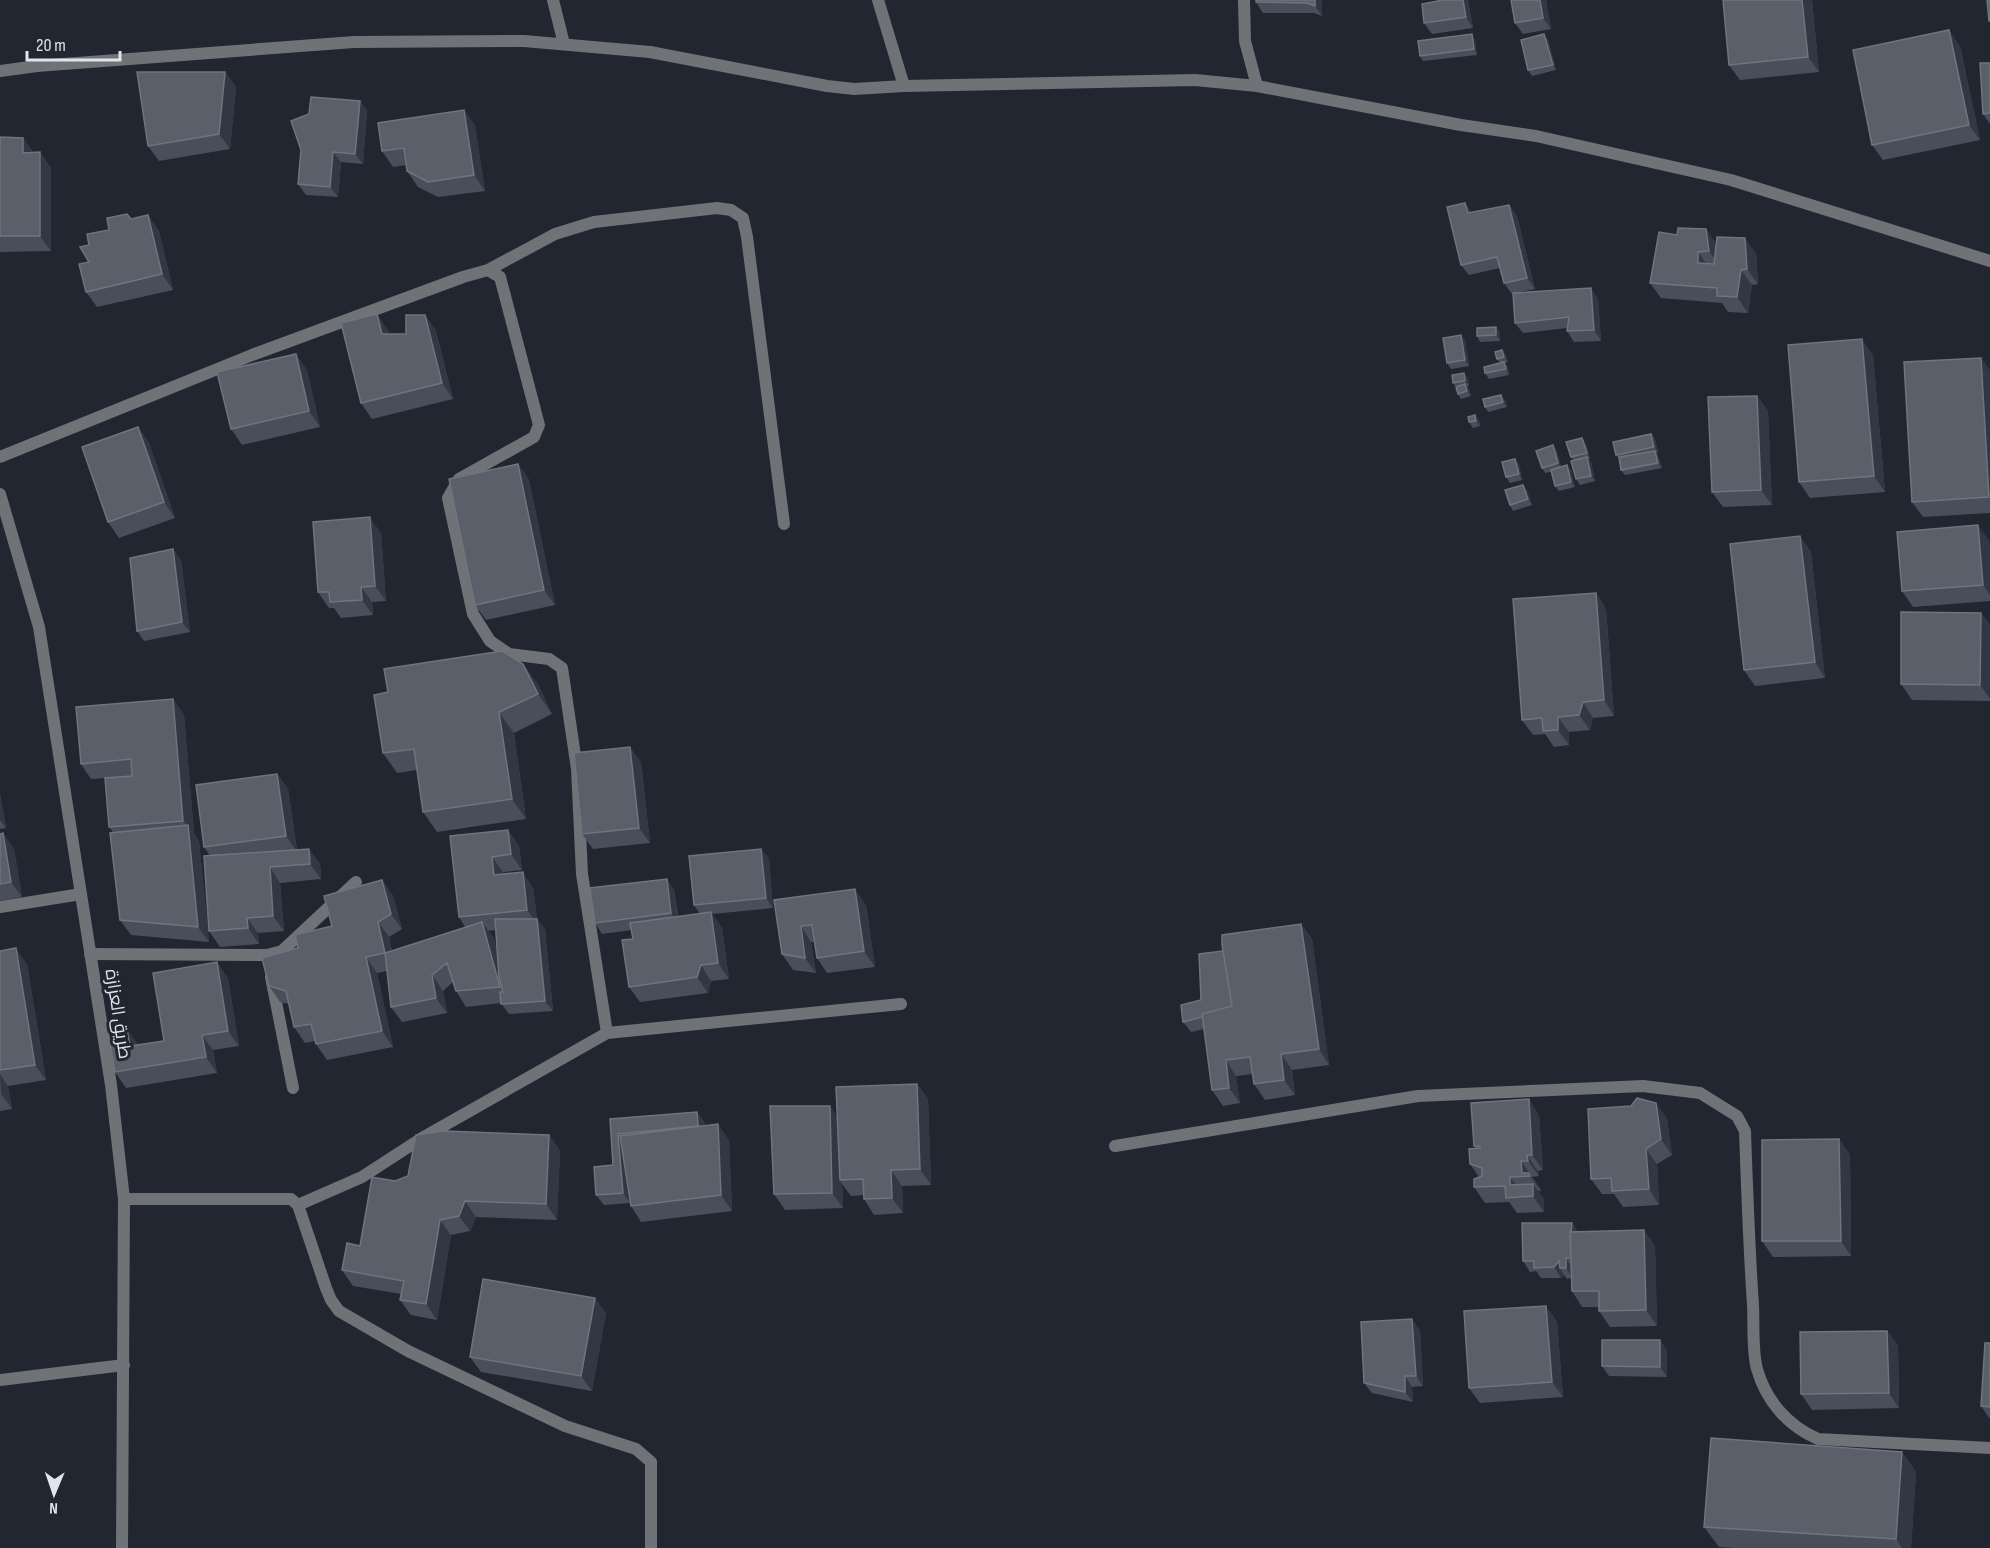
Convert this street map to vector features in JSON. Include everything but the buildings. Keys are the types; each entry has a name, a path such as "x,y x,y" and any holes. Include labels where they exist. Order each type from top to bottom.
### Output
{"street":[{"path":"553,0 564,44"},
{"path":"878,0 904,86"},
{"path":"1244,0 1245,41 1257,86"},
{"path":"0,72 37,66 354,42 524,40 650,52 826,86 854,89 1195,80 1257,86 1461,125 1536,136 1731,180 1990,261"},
{"path":"0,457 252,355 463,277 488,270 555,234 594,222 717,208 730,210 743,218 784,524"},
{"path":"488,270 500,277 539,424 534,437 459,479 448,498 473,614 490,641 509,654 549,659 562,668 577,768 582,874 608,1033"},
{"name":"طريق العزازة","path":"0,494 39,627 111,1085 124,1199 122,1548"},
{"path":"90,954 267,955 282,951 356,882"},
{"path":"0,907 81,894"},
{"path":"267,955 293,1088"},
{"path":"298,1205 362,1177 422,1138 608,1033 901,1004"},
{"path":"1115,1146 1418,1096 1643,1086 1700,1093 1737,1116 1745,1131 1757,1368 1769,1397 1782,1415 1800,1431 1818,1439 1990,1448"},
{"path":"124,1199 291,1199 298,1205 326,1288 339,1311 408,1351 565,1426 636,1449 651,1462 651,1548"},
{"path":"0,1380 124,1365"}]}
